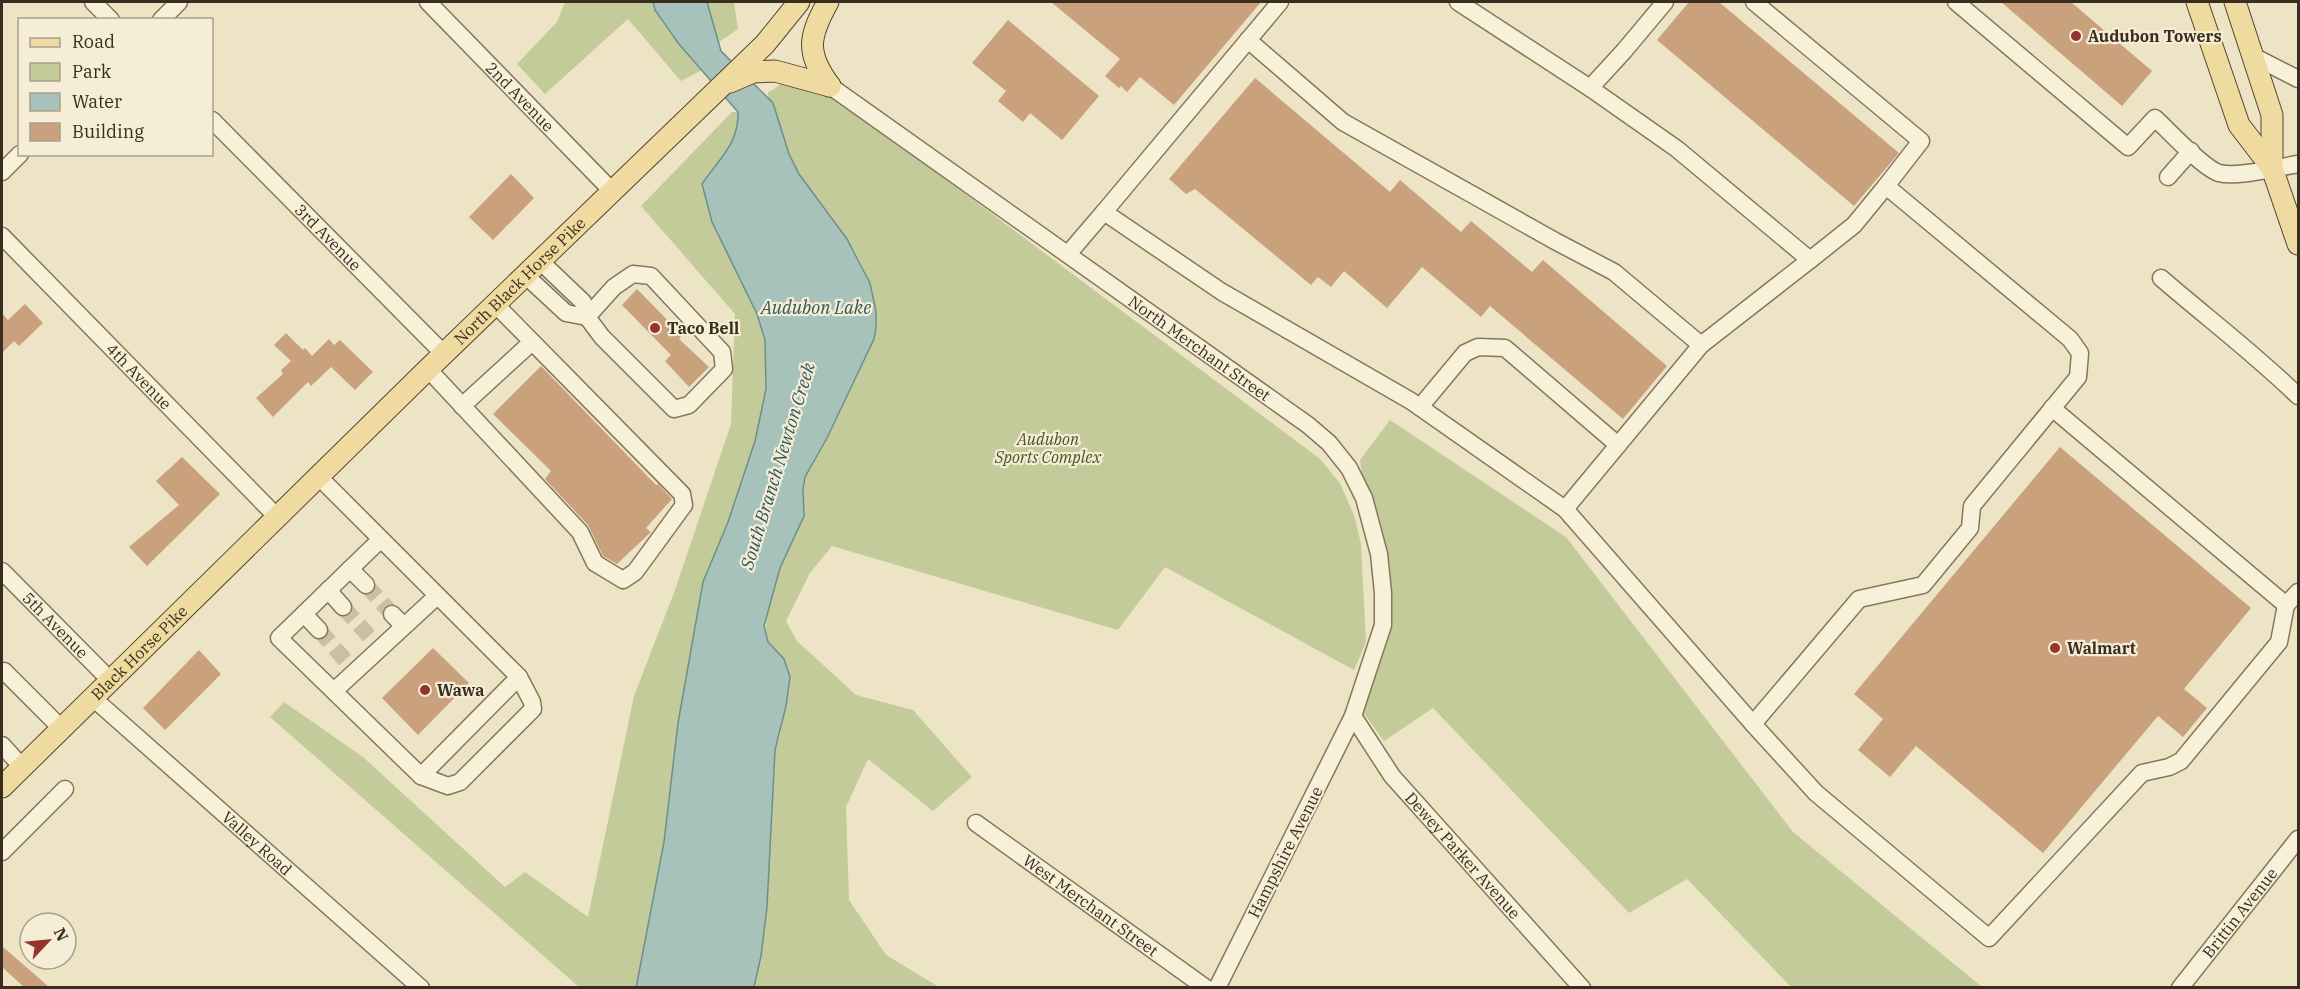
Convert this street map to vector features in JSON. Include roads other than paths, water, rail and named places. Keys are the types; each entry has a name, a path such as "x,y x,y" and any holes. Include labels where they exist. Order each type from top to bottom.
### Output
{"main road":[{"path":"765,44 799,2"},
{"path":"765,44 827,2"},
{"path":"827,2 814,26 812,48 817,69 830,86"},
{"path":"2197,2 2239,125 2272,168 2298,244"},
{"path":"2235,2 2272,115 2272,168"},
{"name":"North Black Horse Pike","path":"277,517 701,105 722,86 749,67 765,44"},
{"path":"749,67 775,71 830,86"},
{"name":"Black Horse Pike","path":"2,787 277,517"}],"street":[{"path":"93,2 109,18"},
{"path":"162,18 179,2"},
{"name":"2nd Avenue","path":"428,2 612,191"},
{"path":"1068,254 1280,2"},
{"path":"1458,2 1590,88 1677,149 1810,260"},
{"path":"1590,88 1665,2"},
{"path":"1565,509 1701,345 1854,225 1922,141 1754,2"},
{"path":"1956,2 2128,147 2155,118 2206,166 2217,173 2230,174 2298,164"},
{"path":"1248,40 1343,122 1614,272 1701,345"},
{"path":"2253,56 2298,79"},
{"name":"North Merchant Street","path":"830,86 1308,424 1329,443 1349,468 1365,498 1379,554 1383,593 1383,625 1353,716"},
{"name":"3rd Avenue","path":"213,121 444,354"},
{"path":"2168,177 2191,151"},
{"path":"2,172 18,156"},
{"path":"1753,724 1859,599 1923,585 1970,528 1972,506 2078,377 2080,353 2070,339 1886,186"},
{"path":"1104,212 1222,292 1420,407 1565,509 1816,793 1989,938 2142,773 2169,767 2181,761 2279,642 2286,605 2298,592"},
{"name":"4th Avenue","path":"2,236 277,517"},
{"path":"533,268 583,302 587,317 602,337 674,410 689,405 724,369 722,352 651,276 633,274 614,287 587,317"},
{"path":"2161,278 2223,332 2271,369 2298,396"},
{"path":"428,369 580,532 595,563 622,580 635,572 684,505 682,494 495,304"},
{"path":"462,406 532,342"},
{"path":"1420,407 1465,353 1478,347 1505,348 1618,445"},
{"path":"2052,408 2286,605"},
{"path":"318,476 381,539 437,596 519,677 533,709 460,782 448,786 421,776 279,638 381,539"},
{"name":"5th Avenue","path":"2,570 110,680"},
{"path":"350,570 366,585"},
{"path":"328,590 343,607"},
{"path":"334,691 350,665 375,642 404,626 437,596"},
{"path":"304,614 319,630"},
{"path":"392,614 404,626"},
{"path":"2,674 4,671 62,729"},
{"path":"421,776 519,677"},
{"name":"Valley Road","path":"93,698 421,987"},
{"name":"Hampshire Avenue","path":"1217,987 1353,716"},
{"name":"Dewey Parker Avenue","path":"1353,716 1392,776 1582,987"},
{"path":"2,745 22,767"},
{"path":"2,852 65,789"},
{"name":"West Merchant Street","path":"976,823 1206,987"},
{"name":"Brittin Avenue","path":"2180,987 2298,839"}],"water":[{"name":"Audubon Lake","path":"653,2 707,2 721,51 773,103 789,154 799,174 847,239 870,283 876,311 874,339 827,438 805,477 804,516 780,568 764,626 768,642 784,659 790,677 786,706 775,750 767,907 761,956 754,987 636,988 664,842 678,723 703,582 728,522 755,441 766,389 765,340 757,314 712,222 702,184 731,143 738,112 678,43 655,10"}],"tunnel":[{"path":"366,585 392,614"},
{"path":"343,607 369,636"},
{"path":"319,630 345,660"}],"place":[{"name":"Audubon Towers","path":"2076,36"},
{"name":"Taco Bell","path":"655,328"},
{"name":"Walmart","path":"2055,648"},
{"name":"Wawa","path":"425,690"}],"park label":[{"name":"Audubon Sports Complex","path":"1048,448"}],"water label":[{"name":"South Branch Newton Creek","path":"778,466"}]}
